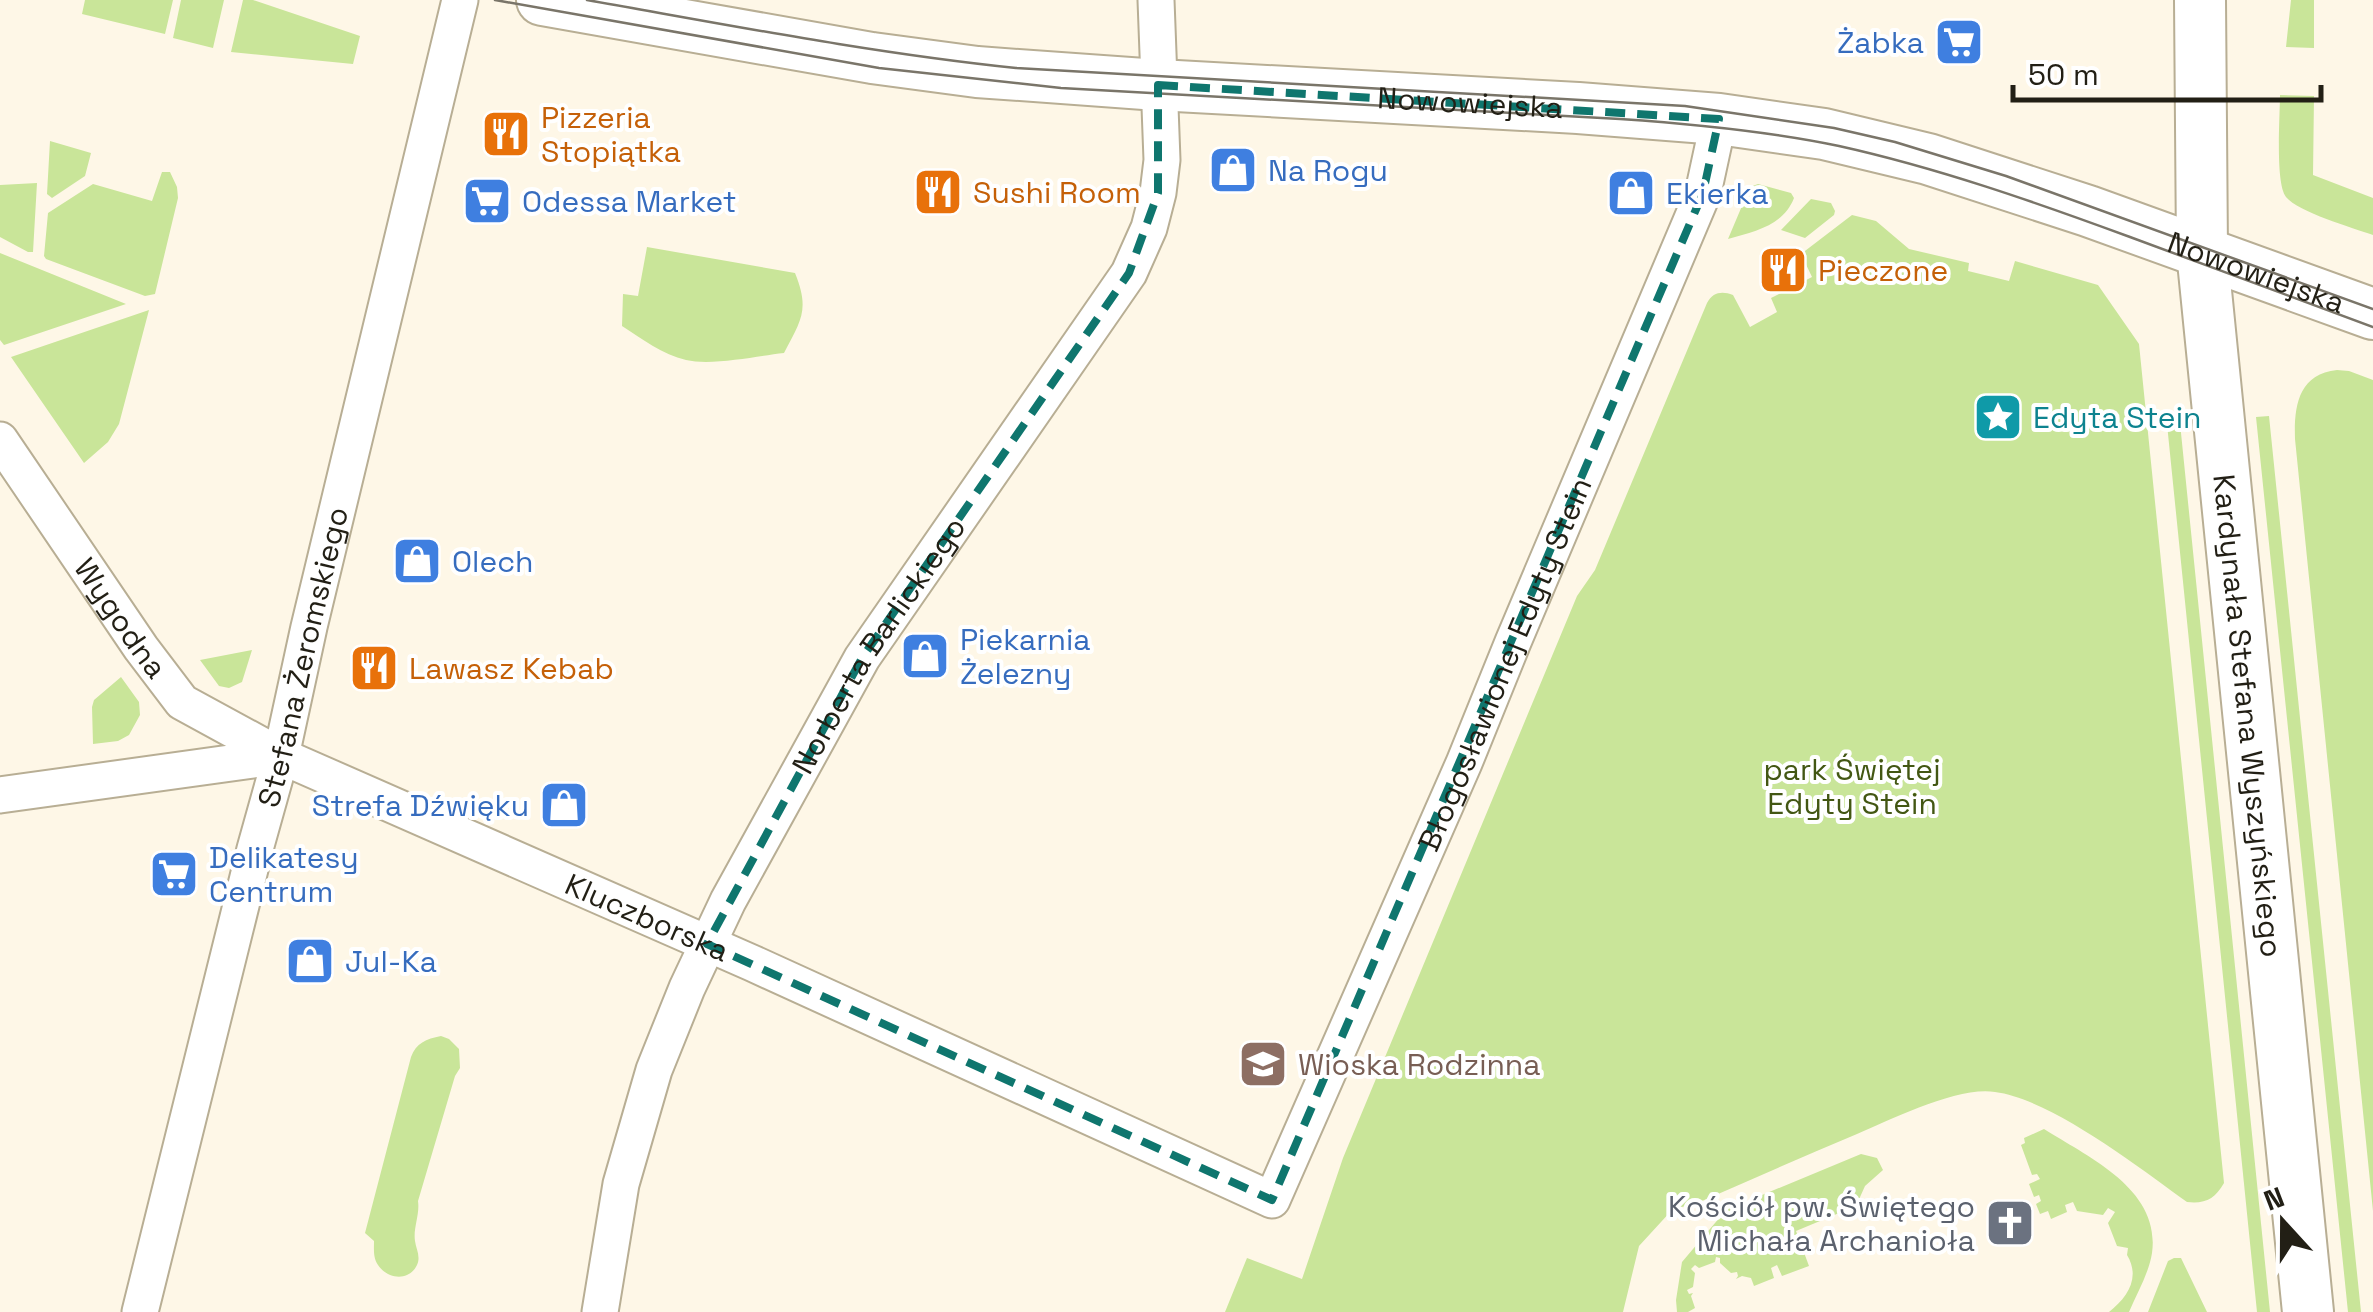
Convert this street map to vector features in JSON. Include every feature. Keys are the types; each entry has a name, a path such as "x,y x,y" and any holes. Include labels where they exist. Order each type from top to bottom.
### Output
{"street":[{"name":"Stefana Żeromskiego","path":"140,1312 281,756 460,0"},
{"name":"Nowowiejska","path":"542,0 872,58 978,72 1578,108 1719,119 1824,134 1928,159 2088,211 2373,314"},
{"name":"Norberta Barlickiego","path":"600,1312 621,1184 654,1070 737,884 862,658 1134,262 1149,228 1162,160 1156,0"},
{"name":"Kardynała Stefana Wyszyńskiego","path":"2200,0 2202,251 2308,1312"},
{"name":"Błogosławionej Edyty Stein","path":"1272,1200 1464,762 1703,194 1719,119"},
{"name":"Wygodna","path":"0,440 182,702 281,756"},
{"path":"0,794 281,756"},
{"name":"Kluczborska","path":"281,756 1272,1200"}],"highlighted area":[{"path":"1158,85 1719,119 1703,193 1272,1200 707,944 862,658 1129,273 1158,193"}],"green space":[{"path":"85,0 173,0 165,34 82,14"},
{"path":"181,0 224,0 213,48 173,38"},
{"path":"243,0 360,36 353,64 231,52"},
{"path":"2291,0 2314,0 2314,48 2286,47"},
{"path":"2280,95 2314,96 2313,175 2373,198 2373,235 2314,214 2286,197 2279,164"},
{"path":"50,141 91,153 85,176 52,198 47,194"},
{"path":"162,172 170,172 178,198 155,294 145,296 46,259 48,213 93,184 152,201"},
{"path":"37,183 33,252 28,252 0,237 0,185"},
{"path":"1758,184 1791,193 1794,198 1775,221 1728,239 1750,187"},
{"path":"1811,199 1831,203 1834,215 1805,238 1781,230"},
{"name":"park Świętej Edyty Stein","path":"1852,215 1876,221 1909,249 1969,263 1968,271 2009,281 2015,261 2098,285 2139,344 2224,1183 2209,1199 2187,1202 2120,1154 2042,1107 2017,1097 1980,1091 1925,1105 1702,1201 1672,1210 1639,1246 1623,1312 1225,1312 1247,1258 1302,1279 1343,1158 1577,596 1595,570 1707,303 1718,293 1733,295 1750,327 1777,312 1771,298 1812,277 1801,254"},
{"path":"647,247 795,273 803,306 784,353 697,362 677,358 622,326 623,294 638,296"},
{"path":"0,253 126,304 4,345 0,340"},
{"path":"149,310 119,424 108,442 84,463 11,357"},
{"path":"2337,370 2373,380 2373,1211 2295,439 2298,404 2306,385"},
{"path":"2269,416 2361,1312 2348,1312 2256,417"},
{"path":"2180,423 2270,1312 2257,1312 2167,424"},
{"path":"252,650 242,682 229,688 219,686 200,660"},
{"path":"121,677 139,702 140,715 129,735 118,741 93,744 94,700"},
{"path":"441,1036 459,1049 460,1068 418,1201 418,1262 409,1274 392,1276 378,1265 374,1241 365,1233 411,1057 422,1042"},
{"path":"2044,1129 2118,1178 2145,1211 2152,1230 2152,1253 2129,1312 2109,1312 2126,1294 2133,1272 2128,1248 2117,1246 2108,1223 2115,1212 2108,1208 2103,1215 2077,1211 2073,1202 2065,1205 2067,1212 2051,1219 2048,1211 2040,1214 2036,1204 2041,1201 2039,1195 2034,1197 2029,1184 2040,1179 2037,1174 2032,1175 2021,1145 2024,1138"},
{"path":"1861,1154 1877,1158 1883,1170 1865,1186 1856,1206 1796,1231 1809,1266 1782,1276 1777,1265 1771,1268 1774,1278 1754,1286 1751,1278 1736,1279 1737,1272 1731,1273 1716,1257 1715,1262 1691,1269 1695,1273 1693,1287 1687,1290 1693,1293 1695,1308 1677,1312 1682,1262 1726,1210"},
{"path":"2181,1258 2207,1312 2148,1312 2168,1261"}],"tram line":[{"path":"495,0 879,68 1061,88 1620,119 1812,141 1913,165 2022,199 2373,327"},
{"path":"587,0 854,46 1016,68 1685,106 1834,128 2006,176 2373,309"}],"place":[{"name":"Żabka","path":"1959,42"},
{"name":"Pizzeria Stopiątka","path":"506,134"},
{"name":"Na Rogu","path":"1233,170"},
{"name":"Sushi Room","path":"938,192"},
{"name":"Ekierka","path":"1631,193"},
{"name":"Odessa Market","path":"487,201"},
{"name":"Pieczone","path":"1783,270"},
{"name":"Edyta Stein","path":"1998,417"},
{"name":"Olech","path":"417,561"},
{"name":"Piekarnia Żelezny","path":"925,656"},
{"name":"Lawasz Kebab","path":"374,668"},
{"name":"Strefa Dźwięku","path":"564,805"},
{"name":"Delikatesy Centrum","path":"174,874"},
{"name":"Jul-Ka","path":"310,961"},
{"name":"Wioska Rodzinna","path":"1263,1064"},
{"name":"Kościół pw. Świętego Michała Archanioła","path":"2010,1223"}]}
